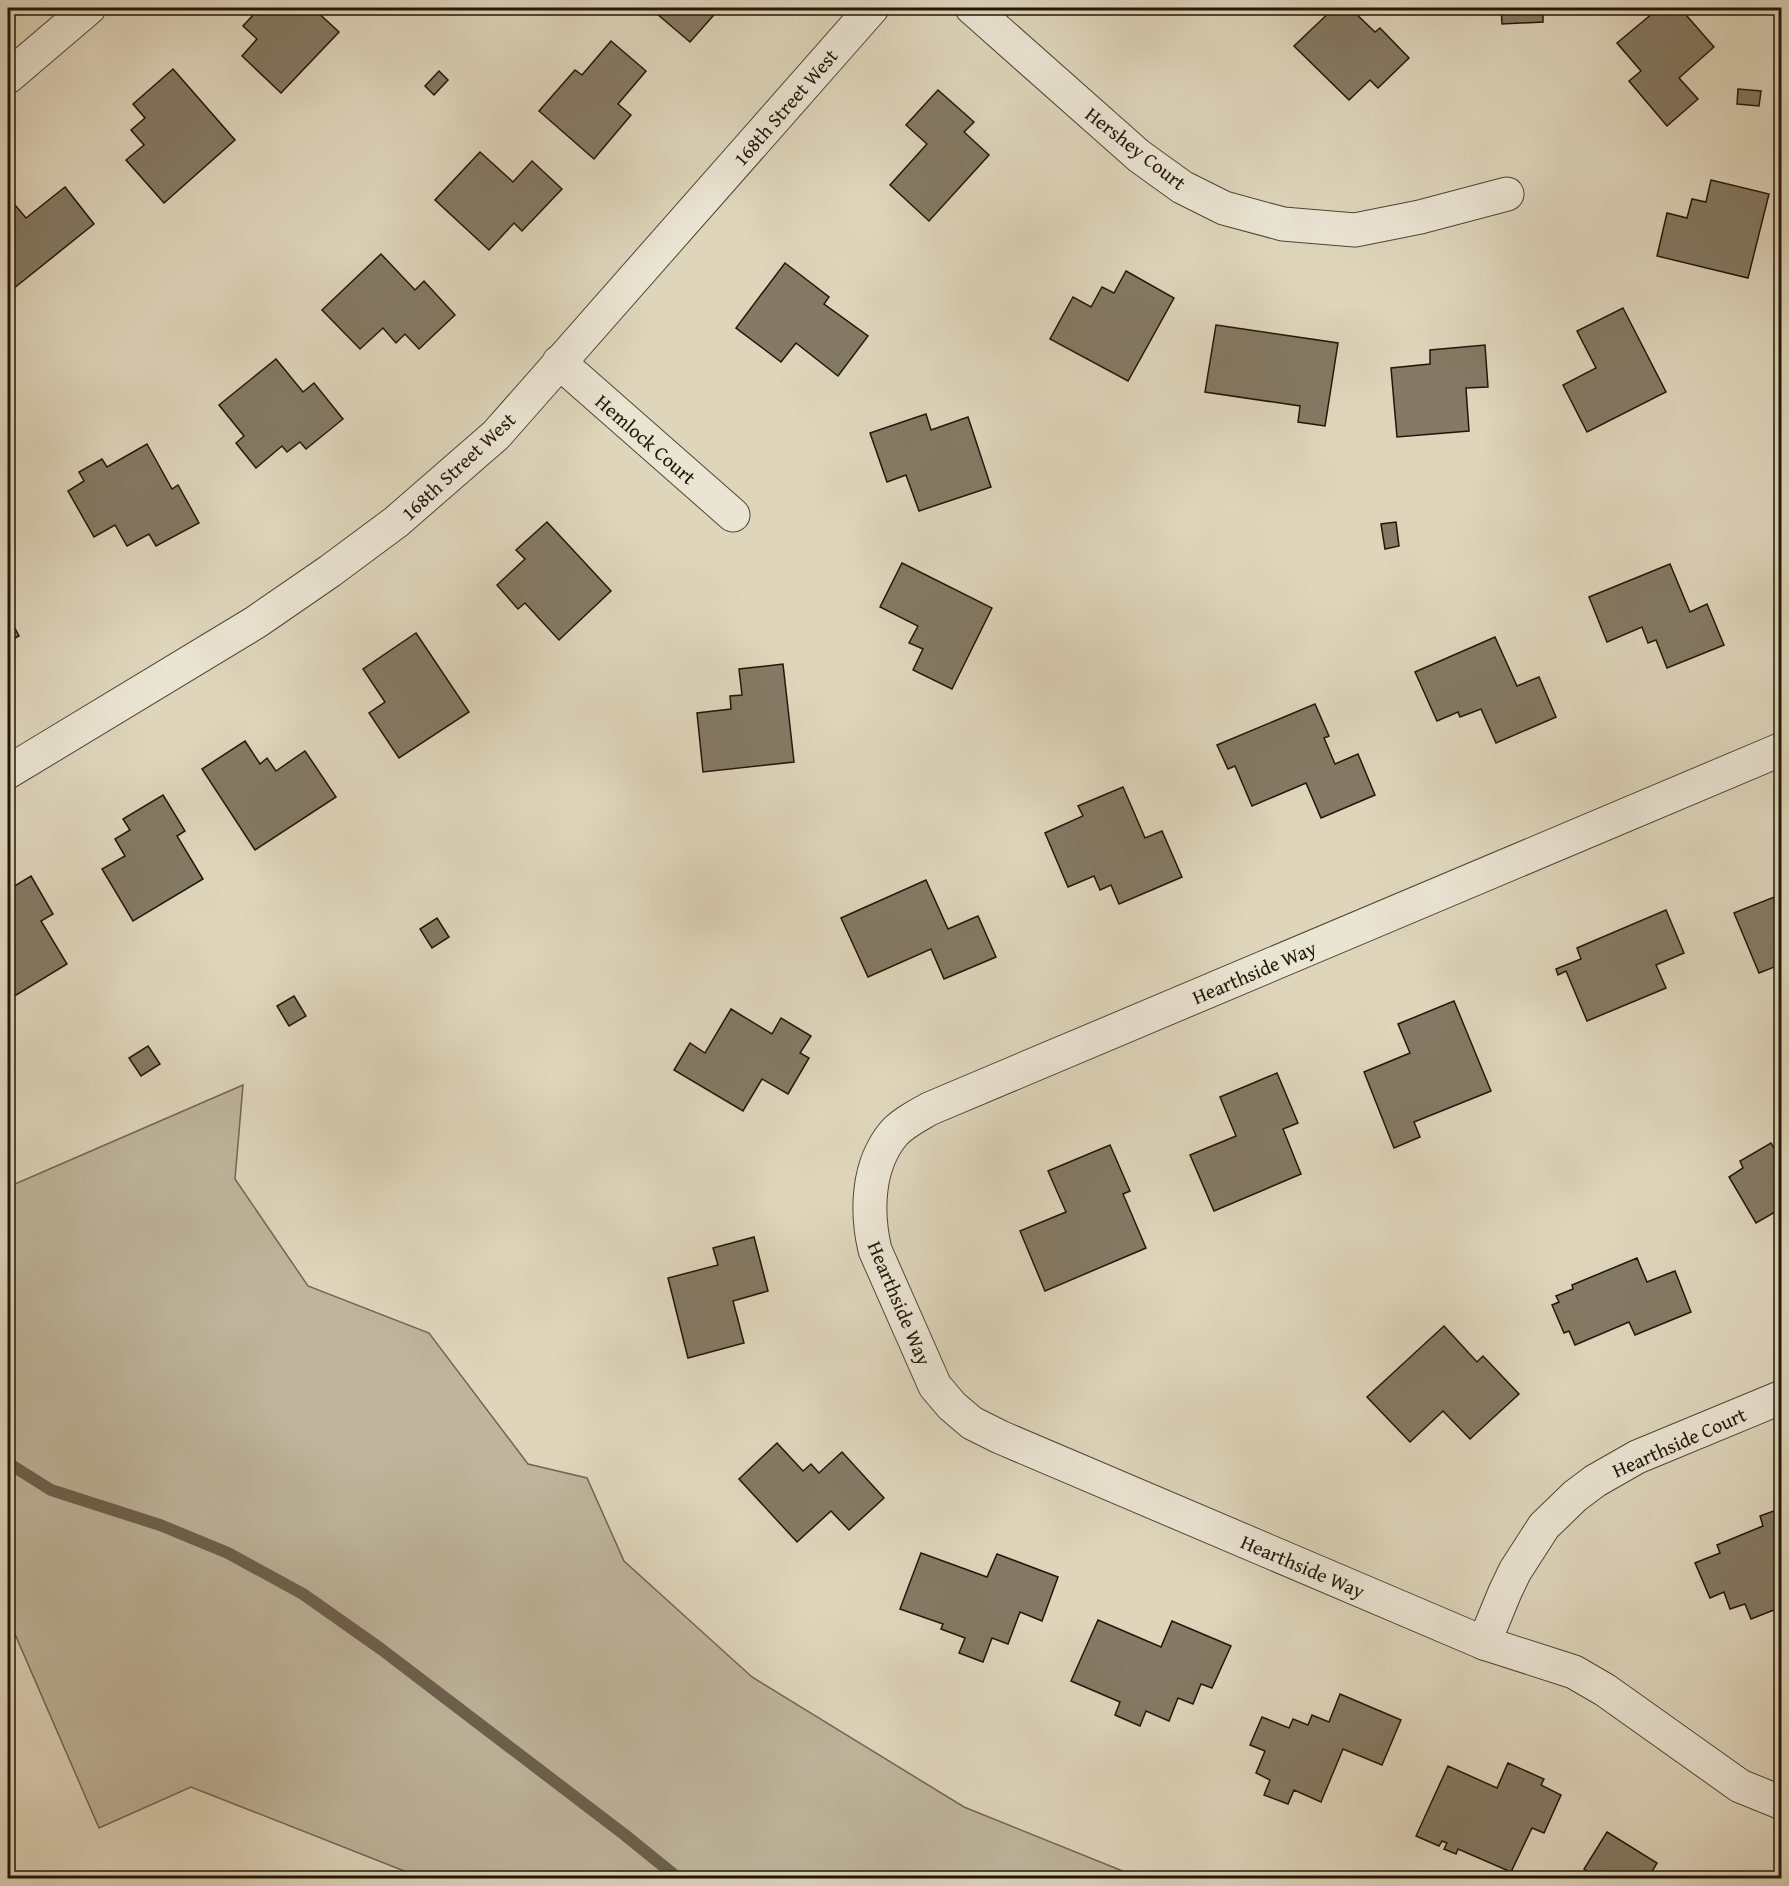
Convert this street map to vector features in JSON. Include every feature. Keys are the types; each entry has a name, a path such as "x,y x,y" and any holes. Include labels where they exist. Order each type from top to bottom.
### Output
{"street":[{"path":"8,77 89,8"},
{"name":"168th Street West","path":"8,772 255,622 396,522 496,435 873,8"},
{"name":"Hershey Court","path":"972,8 1139,156 1182,187 1224,208 1283,224 1354,230 1420,217 1507,194"},
{"name":"Hemlock Court","path":"559,362 733,515"},
{"name":"Hearthside Way","path":"1782,748 929,1109 910,1120 895,1133 884,1150 876,1167 869,1209 875,1250 935,1386 952,1406 972,1423 1000,1437 1484,1643 1574,1672 1605,1690 1740,1786 1782,1803"},
{"name":"Hearthside Court","path":"1484,1643 1515,1570 1544,1526 1575,1496 1595,1481 1637,1457 1782,1397"}],"shaded area":[{"path":"243,1085 235,1179 308,1286 429,1333 528,1464 587,1478 624,1561 752,1677 964,1807 1140,1878 422,1878 191,1787 99,1828 8,1618 8,1187"}],"building":[{"path":"246,8 313,8 339,32 281,93 242,56 257,39 243,26 254,14"},
{"path":"650,8 720,8 690,42"},
{"path":"1334,8 1350,8 1375,32 1380,28 1409,58 1378,88 1370,80 1349,100 1294,46"},
{"path":"1501,8 1543,8 1543,22 1502,24"},
{"path":"1659,8 1680,8 1714,47 1679,78 1698,99 1667,126 1629,81 1641,71 1617,43"},
{"path":"611,41 646,71 618,104 631,115 594,159 539,111 575,70 582,75"},
{"path":"173,69 235,140 164,203 126,160 144,145 131,130 145,118 133,104"},
{"path":"439,71 448,80 434,95 425,86"},
{"path":"1738,89 1761,91 1759,106 1737,104"},
{"path":"938,90 974,122 964,132 989,155 929,221 890,185 927,144 906,125"},
{"path":"480,152 513,182 532,161 562,189 522,231 514,223 489,250 435,200"},
{"path":"1711,180 1769,194 1748,278 1657,256 1667,213 1687,218 1692,199 1706,202"},
{"path":"65,187 94,224 13,289 8,282 8,201 10,199 26,218"},
{"path":"381,254 415,290 424,281 455,315 419,349 405,334 396,343 383,328 360,349 322,310"},
{"path":"785,263 829,297 824,304 868,336 838,376 796,343 781,362 736,328"},
{"path":"1126,271 1174,298 1128,381 1050,339 1073,297 1091,307 1102,287 1114,293"},
{"path":"1623,308 1666,392 1587,432 1563,385 1596,368 1577,331"},
{"path":"1216,325 1338,343 1325,426 1298,422 1300,406 1205,392"},
{"path":"1485,345 1488,387 1466,388 1469,431 1397,437 1391,368 1430,364 1430,350"},
{"path":"276,359 303,392 314,383 343,419 306,449 300,442 287,452 282,446 256,468 236,443 244,436 219,405"},
{"path":"926,414 931,430 968,417 991,487 919,511 906,475 887,482 870,433"},
{"path":"147,444 172,489 178,485 199,523 156,546 149,534 127,546 115,525 94,537 68,491 84,481 79,472 102,459 107,467"},
{"path":"547,522 611,591 559,640 525,603 518,609 497,585 525,559 516,550"},
{"path":"1396,522 1399,546 1385,549 1381,524"},
{"path":"902,563 992,608 952,689 913,670 923,649 909,643 918,626 880,607"},
{"path":"1670,564 1690,612 1707,604 1724,645 1667,668 1656,640 1648,643 1642,627 1607,642 1589,597"},
{"path":"8,615 19,636 8,642"},
{"path":"416,633 469,712 399,758 369,713 385,702 363,669"},
{"path":"1495,637 1517,686 1539,677 1556,717 1496,743 1481,709 1460,717 1458,712 1437,721 1415,672"},
{"path":"783,664 794,762 703,772 697,713 731,709 730,696 742,695 739,669"},
{"path":"1315,704 1329,736 1324,738 1335,764 1358,754 1375,795 1321,818 1306,783 1252,806 1235,766 1228,769 1217,745"},
{"path":"245,741 260,764 267,758 276,771 305,751 336,797 255,850 202,769"},
{"path":"1123,787 1145,838 1162,831 1182,877 1119,904 1111,885 1100,890 1094,876 1068,887 1045,833 1083,816 1078,806"},
{"path":"163,795 185,831 177,836 203,879 133,921 102,869 125,856 115,839 130,830 123,819"},
{"path":"31,876 53,914 41,921 67,964 8,1000 8,890"},
{"path":"926,880 948,929 978,916 996,957 944,979 931,949 868,977 841,918"},
{"path":"1782,894 1782,964 1759,973 1734,913"},
{"path":"1666,910 1684,953 1656,965 1666,988 1587,1021 1566,971 1558,975 1556,969 1581,959 1577,948"},
{"path":"437,918 449,937 432,948 420,929"},
{"path":"294,996 306,1016 289,1026 277,1006"},
{"path":"1454,1001 1491,1091 1414,1122 1420,1137 1394,1148 1364,1072 1410,1053 1398,1024"},
{"path":"731,1009 772,1034 781,1018 811,1036 800,1053 809,1058 788,1094 762,1079 743,1111 674,1070 690,1043 705,1053"},
{"path":"148,1046 160,1064 141,1076 129,1058"},
{"path":"1277,1073 1298,1123 1283,1129 1301,1174 1214,1211 1190,1155 1236,1136 1220,1097"},
{"path":"1771,1143 1776,1152 1782,1149 1782,1208 1756,1223 1729,1177 1743,1168 1740,1161"},
{"path":"1110,1145 1130,1191 1123,1194 1146,1248 1045,1291 1020,1231 1066,1212 1048,1171"},
{"path":"754,1237 768,1291 733,1301 744,1343 688,1358 668,1278 718,1265 713,1248"},
{"path":"1637,1258 1647,1282 1675,1271 1691,1312 1635,1335 1629,1322 1575,1345 1569,1331 1564,1333 1552,1305 1559,1302 1556,1296 1573,1289 1572,1285"},
{"path":"1444,1326 1477,1362 1483,1356 1519,1394 1470,1439 1443,1411 1410,1442 1367,1397"},
{"path":"777,1443 803,1471 811,1464 819,1473 842,1452 884,1498 849,1530 831,1511 797,1542 739,1479"},
{"path":"1782,1508 1782,1591 1774,1594 1779,1608 1751,1619 1745,1604 1730,1609 1724,1592 1710,1598 1695,1563 1720,1553 1717,1545 1763,1526 1760,1516"},
{"path":"921,1553 987,1577 997,1554 1058,1577 1042,1621 1020,1612 1008,1644 992,1638 983,1662 959,1653 965,1638 941,1629 943,1624 900,1609"},
{"path":"1098,1620 1161,1647 1172,1621 1231,1646 1212,1688 1201,1684 1193,1704 1178,1698 1169,1721 1146,1711 1140,1726 1115,1715 1120,1702 1071,1681"},
{"path":"1340,1694 1401,1720 1382,1765 1343,1749 1321,1802 1294,1790 1288,1804 1264,1795 1270,1780 1256,1773 1265,1751 1250,1745 1262,1717 1289,1728 1293,1719 1308,1725 1312,1715 1329,1722"},
{"path":"1508,1763 1544,1779 1541,1785 1561,1795 1544,1833 1532,1828 1511,1872 1458,1849 1456,1854 1444,1849 1447,1843 1442,1841 1439,1846 1416,1836 1448,1766 1497,1788"},
{"path":"1607,1832 1657,1863 1650,1875 1656,1878 1586,1878 1590,1873 1584,1869"}],"waterway":[{"path":"8,1463 51,1490 160,1525 228,1553 303,1594 381,1649 678,1878"}]}
